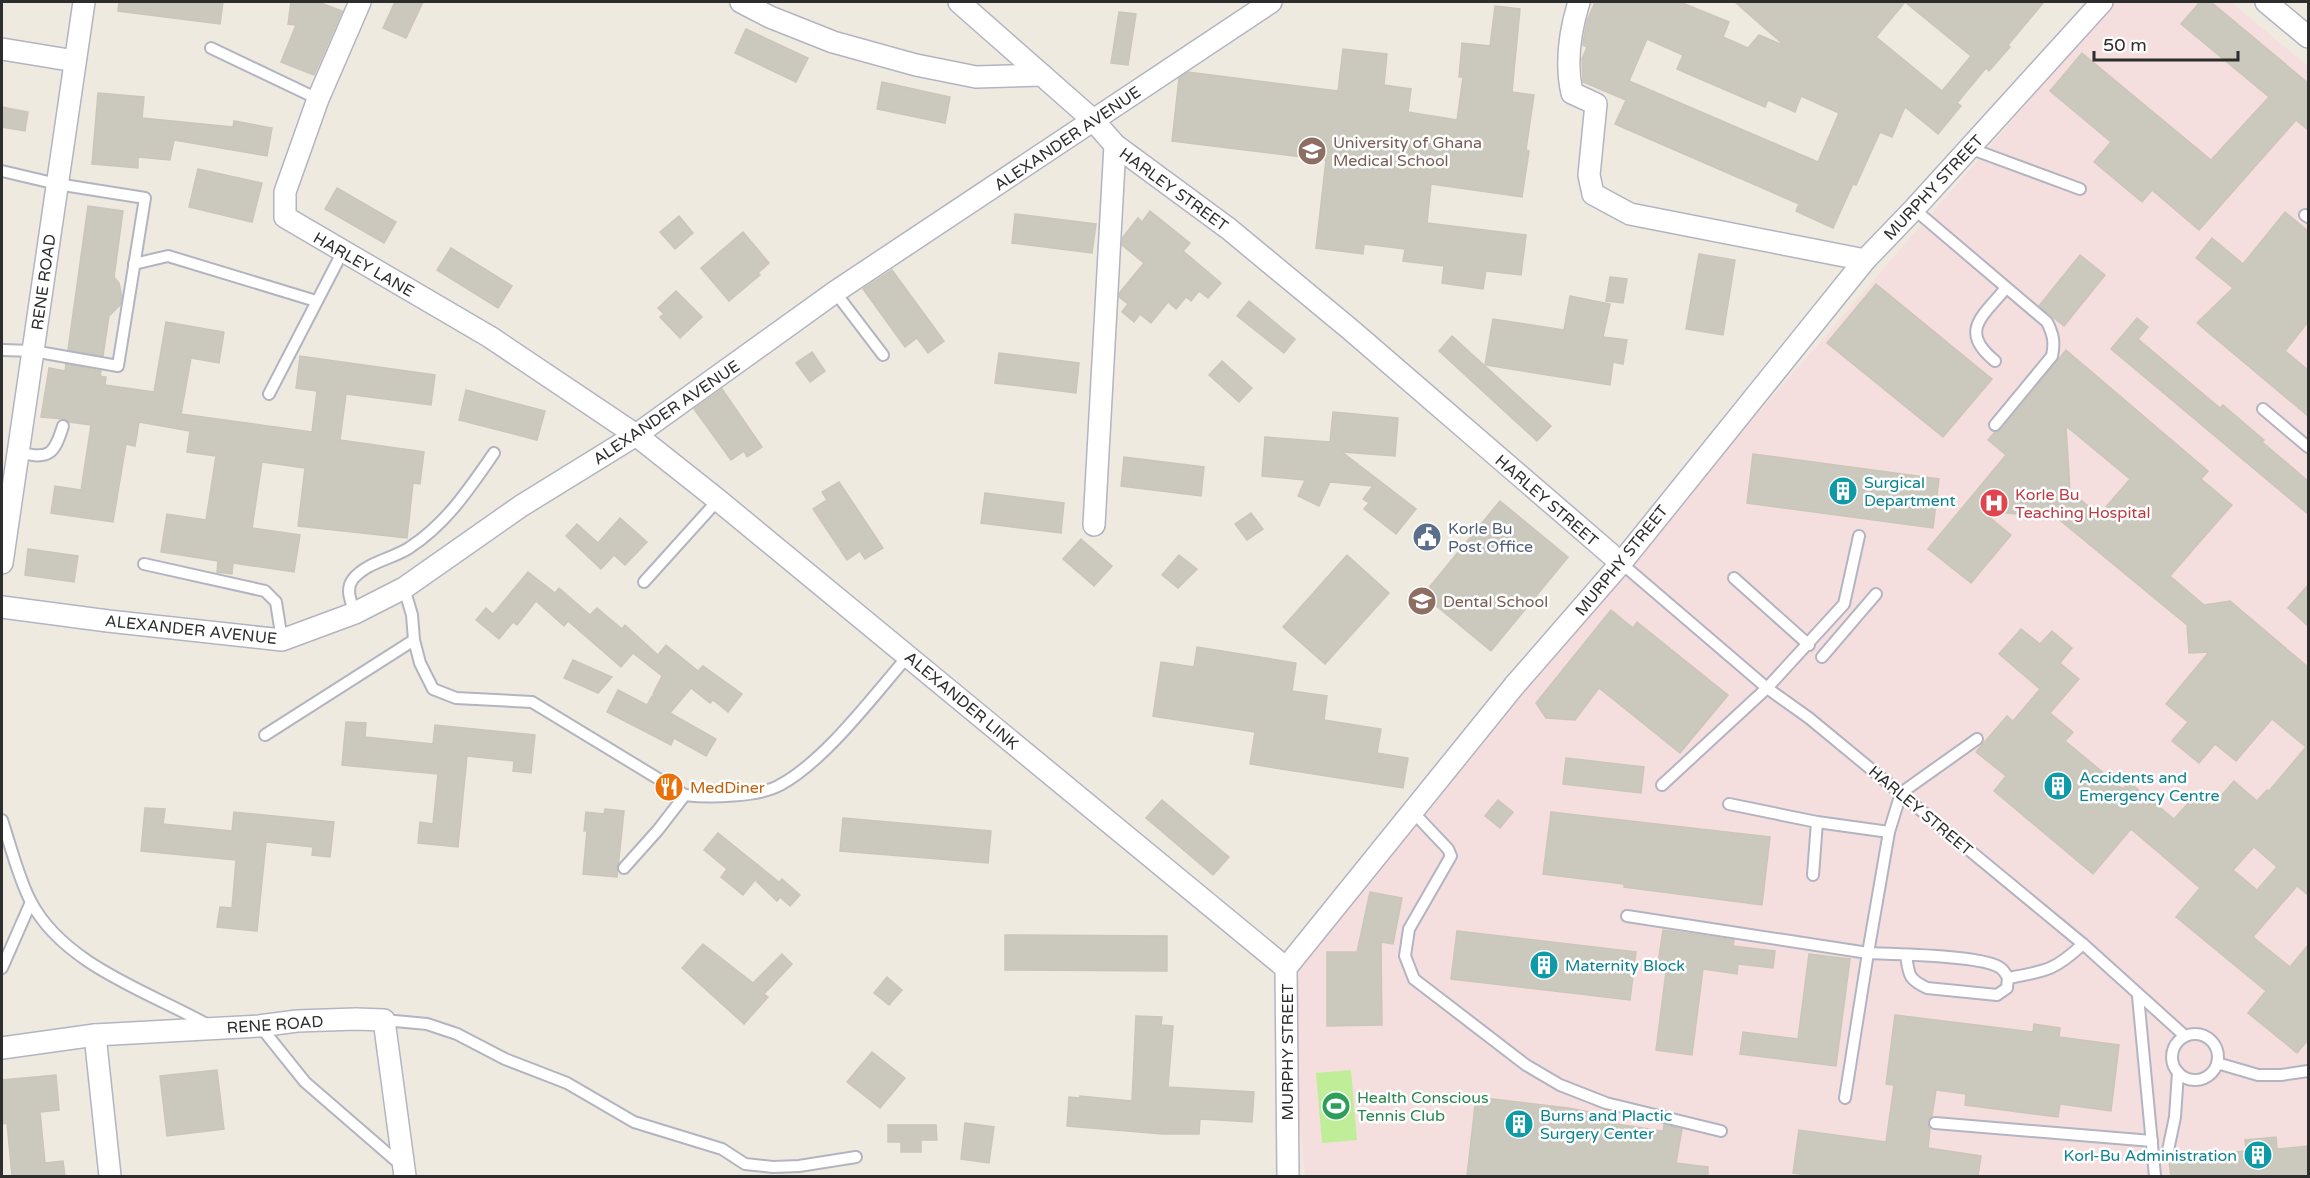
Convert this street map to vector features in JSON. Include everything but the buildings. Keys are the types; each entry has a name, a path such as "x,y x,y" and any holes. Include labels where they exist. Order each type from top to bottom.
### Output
{"street":[{"name":"RENE ROAD","path":"3,550 84,2"},
{"name":"HARLEY LANE","path":"360,2 318,99 285,192 285,217 490,337 636,435"},
{"path":"741,2 770,17 833,42 916,65 976,77 1042,75"},
{"name":"HARLEY STREET","path":"959,2 1093,120 1115,145 1229,229 1351,330 1621,564"},
{"name":"ALEXANDER AVENUE","path":"2,608 282,640 355,614 404,588 521,506 636,435 836,292 1271,2"},
{"path":"1580,2 1573,22 1567,71 1572,93 1596,104 1589,175 1593,194 1629,214 1865,260"},
{"name":"MURPHY STREET","path":"1288,1176 1286,968 1514,686 1621,564 1865,260 2102,2"},
{"path":"2266,2 2308,37"},
{"path":"2,49 75,61"},
{"path":"1094,525 1115,145"},
{"name":"ALEXANDER LINK","path":"636,435 909,656 1286,968"},
{"name":"RENE ROAD","path":"214,1028 297,1021 384,1020"},
{"path":"384,1020 405,1172"},
{"path":"2,1048 95,1035 214,1028"},
{"path":"95,1035 110,1176"}],"lane":[{"path":"211,48 318,99"},
{"path":"1969,148 2080,189"},
{"path":"2,171 57,184 145,198 118,366 33,351 2,350"},
{"path":"1914,209 2047,322 2055,343 2052,356 1995,425"},
{"path":"269,394 315,301 343,251"},
{"path":"134,264 168,256 315,301"},
{"path":"1995,361 1982,350 1976,339 1975,329 2006,288"},
{"path":"836,292 883,356"},
{"path":"2263,409 2308,447"},
{"path":"18,452 36,457 47,454 57,447 63,426"},
{"path":"355,614 348,592 351,581 362,571 408,549 443,522 465,496 494,453"},
{"path":"645,582 718,500"},
{"path":"1662,785 1767,688 1809,645 1844,604 1859,536"},
{"path":"144,564 265,591 276,602 282,640"},
{"name":"HARLEY STREET","path":"1621,564 1767,688 1809,718 2083,945 2185,1036 2202,1035 2210,1039 2217,1054 2217,1063"},
{"path":"1734,578 1809,645"},
{"path":"404,588 412,615 414,640 420,663 433,689 456,698 532,702 685,795 705,798 741,795 779,786 821,754 909,656"},
{"path":"1822,657 1876,594"},
{"path":"265,735 414,640"},
{"path":"1845,1098 1889,832 1901,793 1977,739"},
{"path":"624,868 685,795"},
{"path":"1729,804 1817,822 1889,832"},
{"path":"1412,811 1448,849 1451,856 1409,929 1405,956 1414,979 1526,1065 1560,1085 1606,1103 1721,1131"},
{"name":"RENE ROAD","path":"2,820 31,902 57,938 104,970 214,1028"},
{"path":"1813,875 1817,822"},
{"path":"2,968 31,902"},
{"path":"1627,916 1868,953 1905,955 1984,962 2000,967 2008,978 2007,988 1997,994 1927,988 1909,976 1905,955"},
{"path":"2008,978 2048,970 2064,962 2083,945"},
{"path":"2138,996 2155,1176"},
{"path":"384,1020 427,1024 458,1034 505,1059 567,1083 634,1122 722,1149 745,1164 773,1167 799,1166 856,1156"},
{"path":"259,1026 305,1082 405,1172"},
{"path":"2185,1036 2179,1040 2172,1053 2174,1067 2190,1079 2204,1077 2214,1069 2217,1063 2258,1075 2281,1075 2308,1071"},
{"path":"2167,1155 2175,1117 2178,1072"},
{"path":"1935,1123 2152,1141"}],"shaded area":[{"name":"Korle Bu Teaching Hospital","path":"2115,2 2231,2 2308,66 2308,1176 1305,1176 1285,996 1300,941"}],"green space":[{"name":"Health Conscious Tennis Club","path":"1351,1070 1357,1140 1322,1143 1316,1073"}],"place":[{"name":"University of Ghana Medical School","path":"1312,151"},
{"name":"Surgical Department","path":"1843,491"},
{"name":"Korle Bu Teaching Hospital","path":"1994,503"},
{"name":"Korle Bu Post Office","path":"1427,537"},
{"name":"Dental School","path":"1422,601"},
{"name":"Accidents and Emergency Centre","path":"2058,786"},
{"name":"MedDiner","path":"669,787"},
{"name":"Maternity Block","path":"1544,965"},
{"name":"Health Conscious Tennis Club","path":"1336,1106"},
{"name":"Burns and Plactic Surgery Center","path":"1519,1124"},
{"name":"Korl-Bu Administration","path":"2258,1155"}]}
